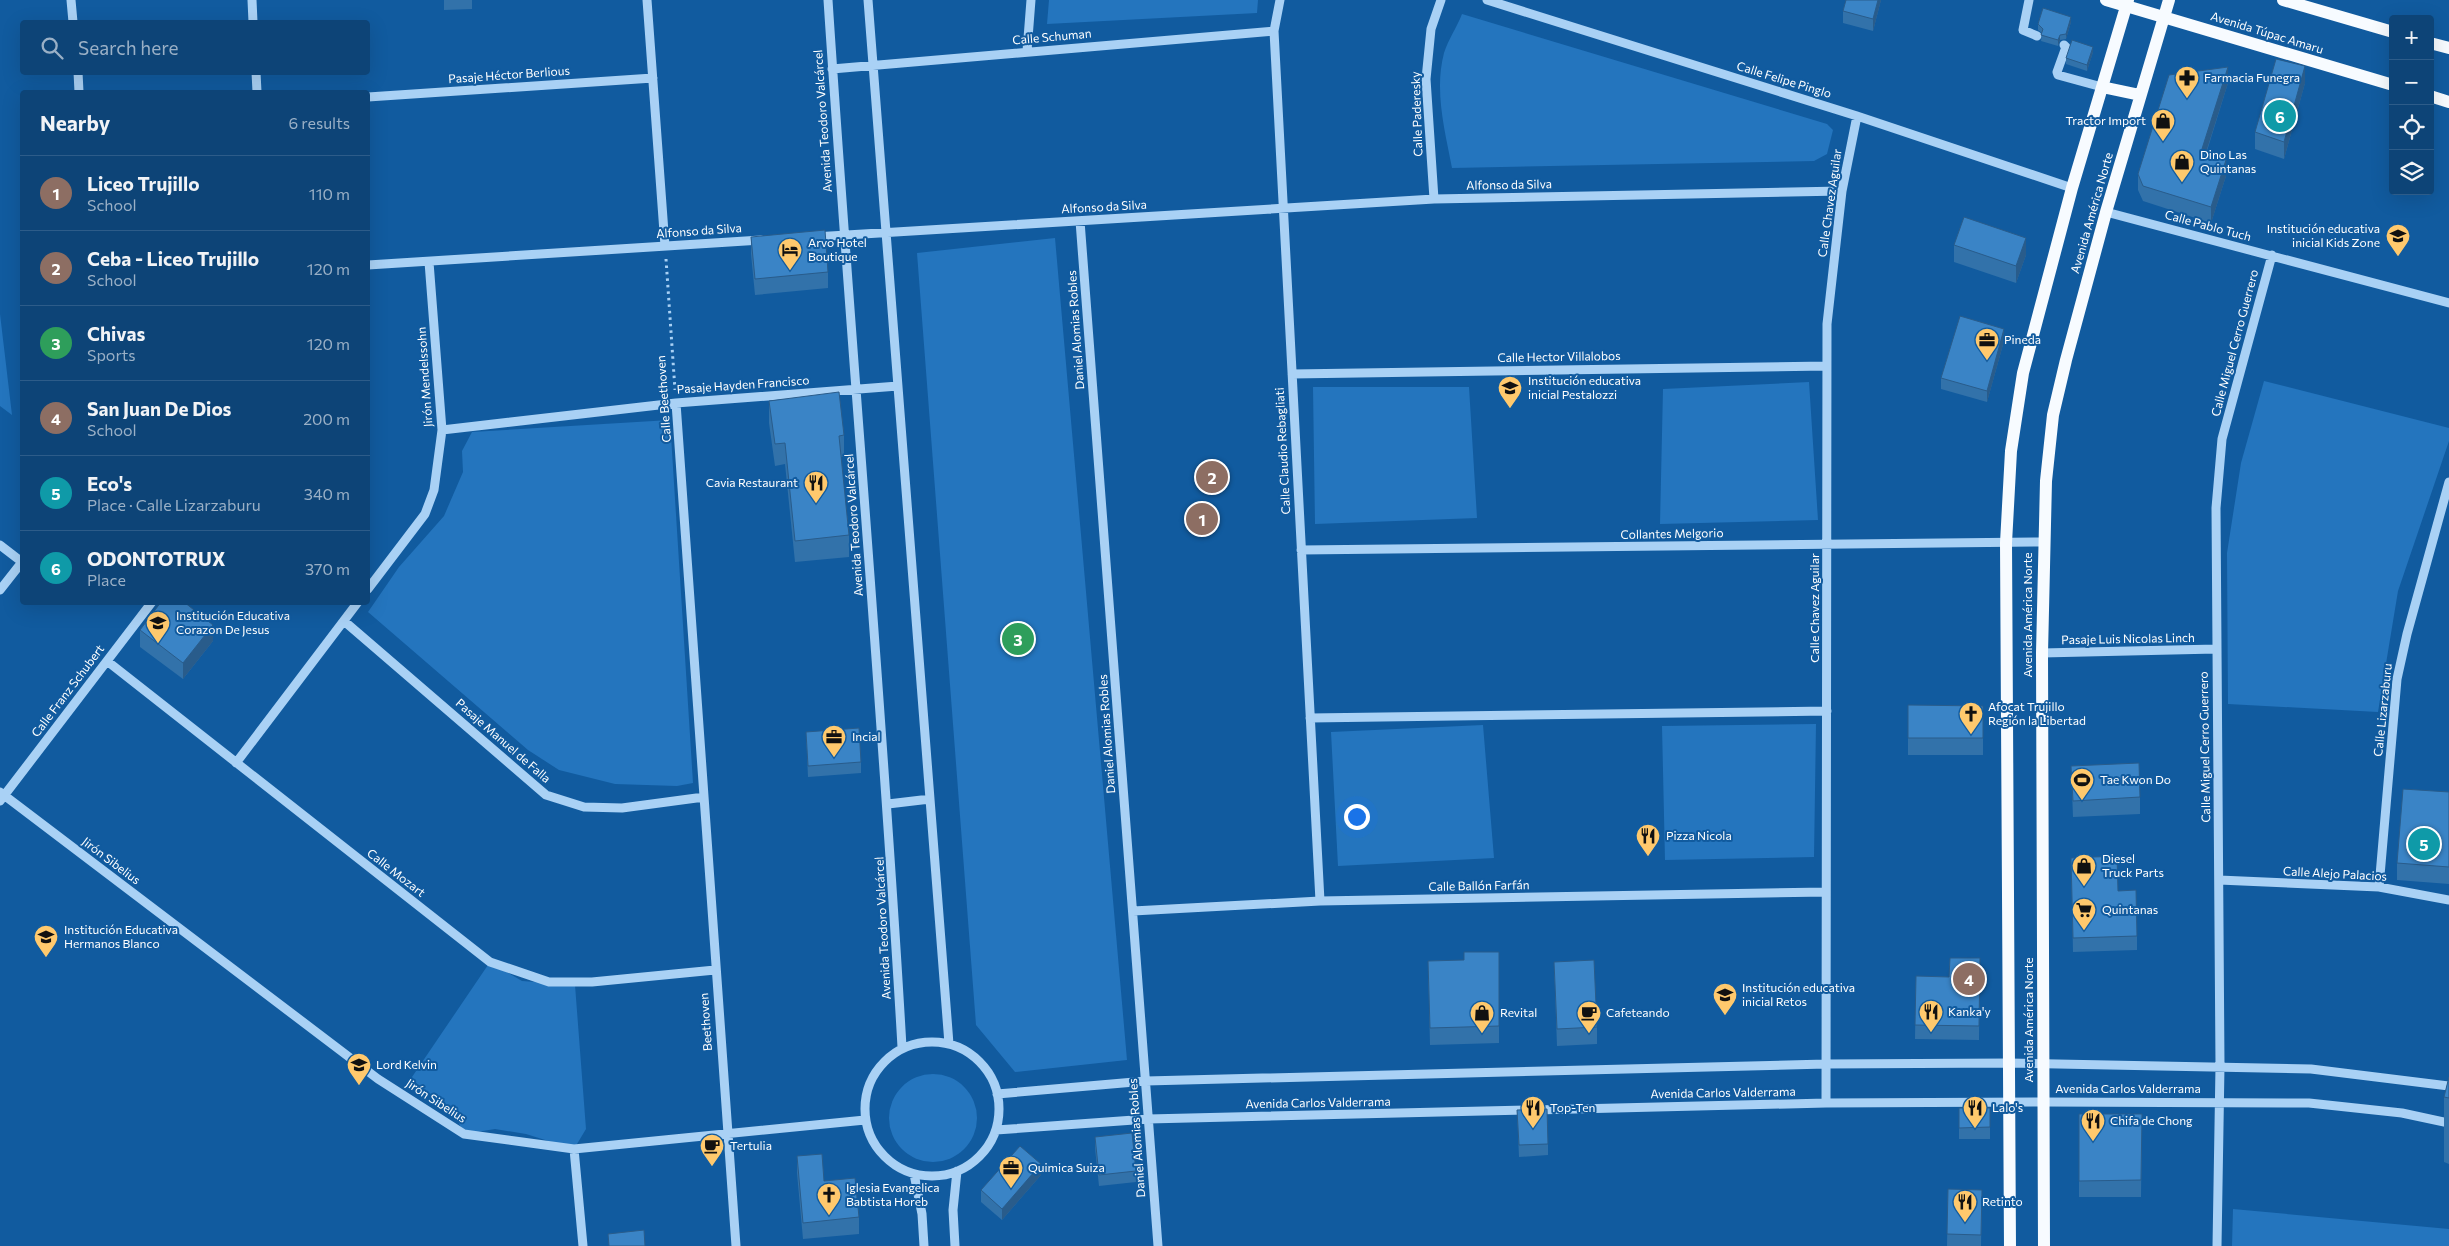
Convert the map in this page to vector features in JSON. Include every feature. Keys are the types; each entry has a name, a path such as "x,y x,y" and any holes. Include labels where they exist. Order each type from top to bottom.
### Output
{"main road":[{"name":"Avenida Túpac Amaru","path":"2106,0 2127,3 2165,17 2389,84"},
{"name":"Avenida América Norte","path":"2044,1246 2042,653 2043,542 2046,481 2054,415 2066,360 2106,212 2169,0"},
{"path":"2283,0 2389,31"},
{"name":"Avenida América Norte","path":"2010,1246 2006,542 2010,452 2023,373 2072,188 2127,3"},
{"path":"2434,44 2449,48"},
{"path":"2102,87 2140,95"},
{"path":"2434,97 2449,102"}],"street":[{"path":"71,0 73,20"},
{"path":"252,0 253,20"},
{"path":"647,0 666,246"},
{"name":"Avenida Teodoro Valcárcel","path":"828,0 844,235 888,804 902,1047"},
{"path":"868,0 949,1044"},
{"path":"1026,51 1031,0"},
{"name":"Calle Claudio Rebagliati","path":"1280,0 1274,31 1320,901"},
{"name":"Calle Paderesky","path":"1434,199 1426,79 1431,29 1441,0"},
{"name":"Calle Felipe Pinglo","path":"1487,0 1857,116 2072,188"},
{"path":"2029,0 2023,30 2036,36"},
{"name":"Calle Schuman","path":"832,69 874,67 1026,51 1274,31"},
{"path":"2064,45 2066,47 2057,72 2058,75 2102,87"},
{"path":"78,75 80,90"},
{"path":"256,75 257,90"},
{"name":"Pasaje Héctor Berlious","path":"370,96 653,78"},
{"name":"Calle Chavez Aguilar","path":"1826,1103 1827,324 1842,191 1857,116"},
{"name":"Alfonso da Silva","path":"804,237 1434,199 1842,191"},
{"name":"Calle Pablo Tuch","path":"2106,212 2449,303"},
{"name":"Daniel Alomias Robles","path":"1080,221 1158,1246"},
{"name":"Alfonso da Silva","path":"370,265 774,239"},
{"name":"Calle Miguel Cerro Guerrero","path":"2217,1246 2220,1066 2216,508 2222,439 2272,255"},
{"name":"Jirón Mendelssohn","path":"370,586 425,514 434,490 442,430 429,262"},
{"name":"Calle Hector Villalobos","path":"1292,374 1827,366"},
{"name":"Pasaje Hayden Francisco","path":"442,430 676,403 898,386"},
{"name":"Calle Beethoven","path":"676,403 704,797"},
{"name":"Calle Lizarzaburu","path":"2379,887 2397,679 2407,634 2449,482"},
{"name":"Collantes Melgorio","path":"1301,550 2043,542"},
{"path":"0,545 20,560"},
{"path":"0,590 20,565"},
{"name":"Calle Franz Schubert","path":"2,796 150,605"},
{"path":"236,763 356,605"},
{"name":"Pasaje Manuel de Falla","path":"344,621 546,795 584,808 622,808 704,797"},
{"name":"Pasaje Luis Nicolas Linch","path":"2042,653 2216,649"},
{"name":"Calle Mozart","path":"107,661 490,962 549,982 592,982 715,970"},
{"path":"1310,718 1827,710"},
{"name":"Jirón Sibelius","path":"2,796 378,1078 464,1134 574,1149 865,1120"},
{"name":"Beethoven","path":"704,797 736,1246"},
{"path":"888,804 930,799"},
{"name":"Calle Alejo Palacios","path":"2219,880 2379,887 2449,900"},
{"name":"Calle Ballón Farfán","path":"1132,910 1320,901 1826,892"},
{"path":"924,1042 949,1044 966,1051 980,1062 991,1077 998,1094 999,1112 996,1130 987,1147 974,1161 958,1171 936,1176 914,1174 896,1166 881,1154 870,1138 865,1120 865,1098 872,1077 886,1060 902,1047 924,1042"},
{"name":"Avenida Carlos Valderrama","path":"998,1094 1146,1081 1826,1064 2042,1063 2311,1069 2449,1086"},
{"name":"Avenida Carlos Valderrama","path":"996,1130 1148,1119 1826,1103 2010,1102 2220,1101 2309,1103 2402,1113 2449,1123"},
{"path":"574,1149 583,1246"},
{"path":"955,1246 953,1210 958,1171"},
{"path":"914,1174 922,1214 924,1246"}],"path":[{"name":"Calle Beethoven","path":"666,246 676,403"}],"shaded area":[{"path":"1049,0 1258,0 1257,13 1047,24"},
{"path":"1462,14 1827,124 1833,130 1827,154 1814,161 1452,168 1442,111 1440,82 1444,53"},
{"path":"1055,238 1127,1060 1015,1072 976,1025 917,253"},
{"path":"0,314 12,415 0,406"},
{"path":"2264,381 2449,428 2449,441 2398,591 2378,712 2228,704 2227,553 2241,463"},
{"path":"1809,382 1818,520 1660,524 1663,389"},
{"path":"1313,387 1469,387 1477,518 1315,524"},
{"path":"670,420 693,783 677,786 615,784 559,770 528,750 368,612 399,567 444,516 463,472 462,451 472,432"},
{"path":"1816,724 1814,857 1665,860 1662,726"},
{"path":"1483,725 1494,858 1338,866 1331,732"},
{"path":"490,962 522,981 575,985 586,1129 574,1149 526,1134 495,1129 464,1134 452,1109 418,1085 412,1077"},
{"path":"933,1074 950,1077 958,1081 970,1093 974,1101 977,1118 974,1135 970,1143 958,1155 950,1159 933,1162 916,1159 908,1155 896,1143 892,1135 889,1118 892,1101 896,1093 908,1081 916,1077"},
{"path":"2233,1209 2449,1229 2449,1246 2232,1246"}],"building":[{"path":"1846,0 1878,0 1873,19 1843,11"},
{"path":"2043,8 2071,17 2066,34 2060,35 2058,40 2041,35 2043,29 2038,24"},
{"path":"2072,40 2093,47 2087,65 2066,58"},
{"path":"2276,59 2305,66 2284,142 2255,132"},
{"path":"2228,67 2201,152 2226,160 2211,207 2143,186 2138,174 2169,75"},
{"path":"1964,217 2026,238 2016,266 1954,245"},
{"path":"825,230 828,272 755,279 751,237"},
{"path":"1960,316 2004,329 1987,391 1941,378"},
{"path":"839,392 844,435 839,436 849,535 795,541 785,443 775,444 769,401"},
{"path":"159,605 188,605 213,625 183,663 140,630"},
{"path":"1908,705 1983,706 1983,738 1908,738"},
{"name":"Incial","path":"859,728 861,762 808,766 806,732"},
{"path":"2139,763 2140,797 2073,801 2071,766"},
{"path":"2403,789 2449,792 2449,867 2397,863"},
{"path":"2117,856 2118,891 2136,890 2137,936 2073,938 2071,858"},
{"path":"1464,952 1499,952 1499,1026 1430,1028 1428,961 1464,960"},
{"path":"1950,958 1980,958 1979,1026 1915,1025 1916,976 1949,977"},
{"path":"1594,960 1597,1027 1557,1029 1554,962"},
{"path":"2449,1077 2449,1098 2444,1097"},
{"path":"1959,1108 1990,1108 1990,1127 1959,1128"},
{"path":"1547,1109 1548,1144 1519,1145 1517,1110"},
{"path":"2079,1114 2142,1114 2141,1180 2079,1181"},
{"path":"1132,1133 1136,1171 1099,1175 1095,1137"},
{"name":"Quimica Suiza","path":"1020,1146 1041,1164 1002,1209 981,1190"},
{"name":"Iglesia Evangelica Babtista Horeb","path":"822,1154 824,1181 855,1178 859,1217 803,1223 797,1156"},
{"name":"Retinto","path":"1948,1189 1982,1190 1981,1235 1947,1234"},
{"path":"644,1230 645,1246 609,1246 608,1234"}],"place":[{"name":"Farmacia Funegra","path":"2187,99"},
{"name":"ODONTOTRUX","path":"2280,116"},
{"name":"Tractor Import","path":"2163,142"},
{"name":"Dino Las Quintanas","path":"2182,183"},
{"name":"Institución educativa inicial Kids Zone","path":"2398,257"},
{"name":"Arvo Hotel Boutique","path":"790,271"},
{"name":"Pineda","path":"1987,361"},
{"name":"Institución educativa inicial Pestalozzi","path":"1510,409"},
{"name":"Ceba - Liceo Trujillo","path":"1212,477"},
{"name":"Cavia Restaurant","path":"816,504"},
{"name":"Liceo Trujillo","path":"1202,519"},
{"name":"Chivas","path":"1018,639"},
{"name":"Institución Educativa Corazon De Jesus","path":"158,644"},
{"name":"Afocat Trujillo Región la Libertad","path":"1971,735"},
{"name":"Incial","path":"834,758"},
{"name":"Tae Kwon Do","path":"2082,801"},
{"name":"Eco's","path":"2424,844"},
{"name":"Pizza Nicola","path":"1648,857"},
{"name":"Diesel Truck Parts","path":"2084,887"},
{"name":"Quintanas","path":"2084,931"},
{"name":"Institución Educativa Hermanos Blanco","path":"46,958"},
{"name":"San Juan De Dios","path":"1969,979"},
{"name":"Institución educativa inicial Retos","path":"1725,1016"},
{"name":"Kanka'y","path":"1931,1033"},
{"name":"Revital","path":"1482,1034"},
{"name":"Cafeteando","path":"1589,1034"},
{"name":"Lord Kelvin","path":"359,1086"},
{"name":"Top-Ten","path":"1533,1129"},
{"name":"Lalo's","path":"1975,1129"},
{"name":"Chifa de Chong","path":"2093,1142"},
{"name":"Tertulia","path":"712,1167"},
{"name":"Quimica Suiza","path":"1011,1189"},
{"name":"Iglesia Evangelica Babtista Horeb","path":"829,1216"},
{"name":"Retinto","path":"1965,1223"}]}
